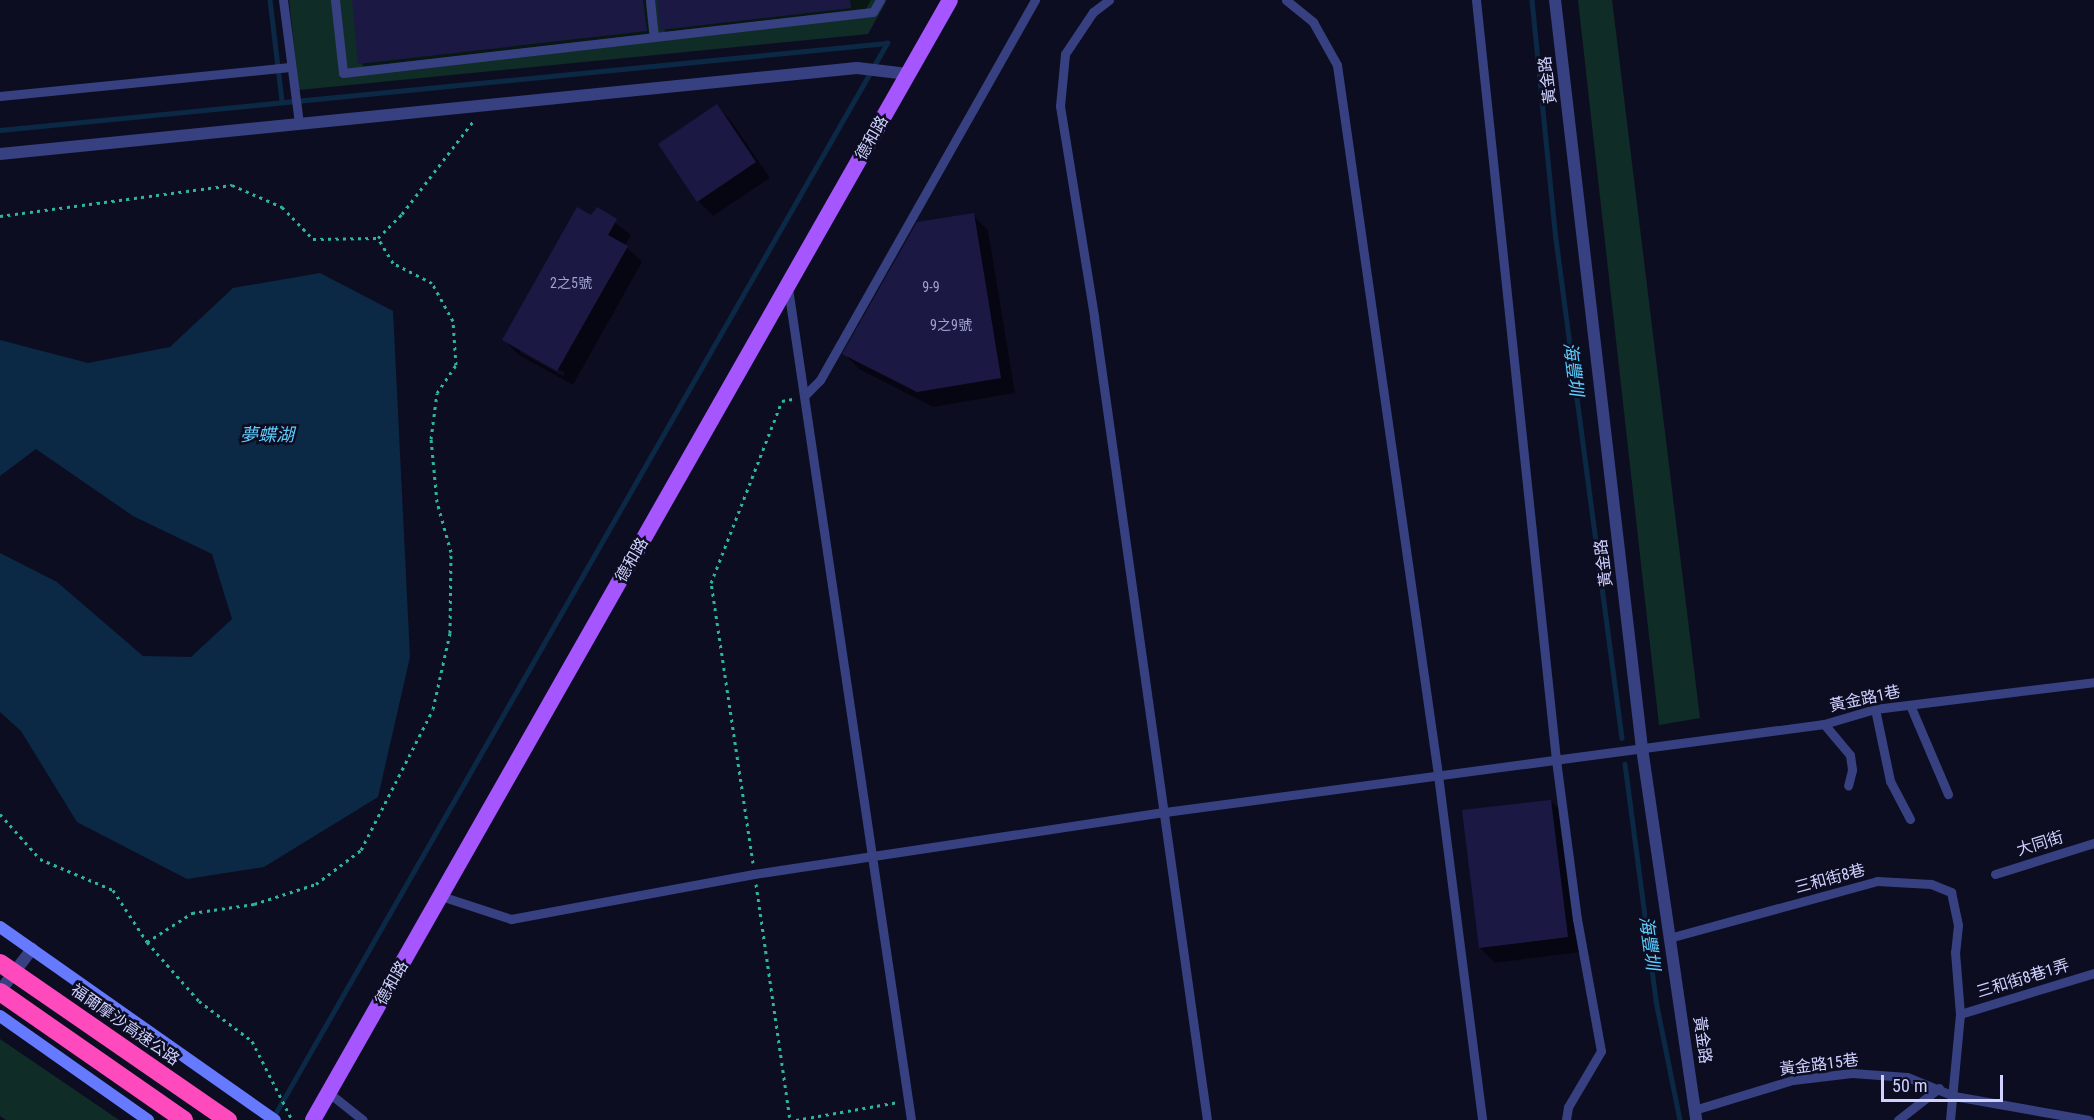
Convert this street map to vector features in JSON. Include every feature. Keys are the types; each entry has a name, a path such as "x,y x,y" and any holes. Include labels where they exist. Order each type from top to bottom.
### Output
{"highway":[{"name":"福爾摩沙高速公路","path":"0,963 228,1120"},
{"path":"0,991 184,1120"}],"main road":[{"name":"德和路","path":"313,1120 950,0"},
{"path":"0,927 275,1120"},
{"path":"0,1016 148,1120"}],"street":[{"name":"黃金路","path":"1555,0 1642,748 1695,1115"},
{"path":"0,154 856,68 908,74"},
{"path":"0,991 32,949"}],"lane":[{"path":"283,0 299,124"},
{"path":"335,0 343,73 873,12 880,0"},
{"path":"651,0 654,37"},
{"path":"805,395 820,380 1035,0"},
{"path":"1109,0 1093,12 1065,54 1060,106 1165,812 1207,1120"},
{"path":"1286,0 1313,22 1337,65 1438,775 1482,1120"},
{"path":"1476,0 1556,760 1577,919 1601,1051 1568,1107 1566,1120"},
{"path":"0,96 290,67"},
{"path":"788,285 911,1120"},
{"name":"黃金路1巷","path":"441,896 511,919 754,874 1165,812 1824,724 1875,709 2094,683"},
{"path":"1910,705 1948,794"},
{"path":"1875,709 1890,781 1910,819"},
{"path":"1824,724 1850,755 1852,770 1848,786"},
{"name":"大同街","path":"1995,874 2094,843"},
{"name":"三和街8巷","path":"1669,938 1878,881 1931,884 1951,892 1955,908 1960,1014 1950,1120"},
{"name":"三和街8巷1弄","path":"1960,1014 2094,973"},
{"name":"黃金路15巷","path":"1695,1115 1793,1080 1852,1073 1907,1077 1954,1096 2089,1120"},
{"path":"1898,1120 1939,1088"},
{"path":"329,1093 363,1120"}],"path":[{"path":"0,216 232,185 282,207 313,239 378,238 402,214 486,105"},
{"path":"147,942 192,913 254,904 316,884 361,850 433,709 450,633 451,552 437,502 431,439 436,393 456,365 453,321 432,283 393,263 378,238"},
{"path":"790,1120 711,583 783,401 805,395"},
{"path":"0,814 40,859 113,890 147,942 198,1001 252,1041 292,1120"},
{"path":"796,1120 908,1100"}],"green space":[{"path":"289,0 887,0 868,34 299,90"},
{"path":"1578,0 1612,0 1700,718 1659,725"},
{"path":"0,1039 119,1120 6,1120 0,1116"}],"water":[{"name":"夢蝶湖","path":"320,273 393,311 410,657 378,797 264,867 187,879 77,822 21,731 0,712 0,553 57,582 143,656 191,657 232,619 212,554 133,516 36,449 0,476 0,340 88,363 170,347 233,288"}],"building":[{"path":"352,0 643,0 647,31 358,64"},
{"path":"657,0 850,0 851,8 660,30"},
{"path":"717,104 756,162 697,202 658,144"},
{"path":"577,207 591,215 597,207 617,219 608,235 628,246 557,371 502,340"},
{"path":"974,213 1001,378 917,392 842,354 917,222"},
{"path":"1551,800 1568,937 1479,948 1462,810"}],"waterway":[{"path":"270,0 282,101"},
{"name":"海豐圳","path":"1532,0 1556,239 1622,738"},
{"path":"0,130 887,43"},
{"path":"274,1116 887,43"},
{"name":"海豐圳","path":"1625,764 1656,1001 1680,1120"}]}
